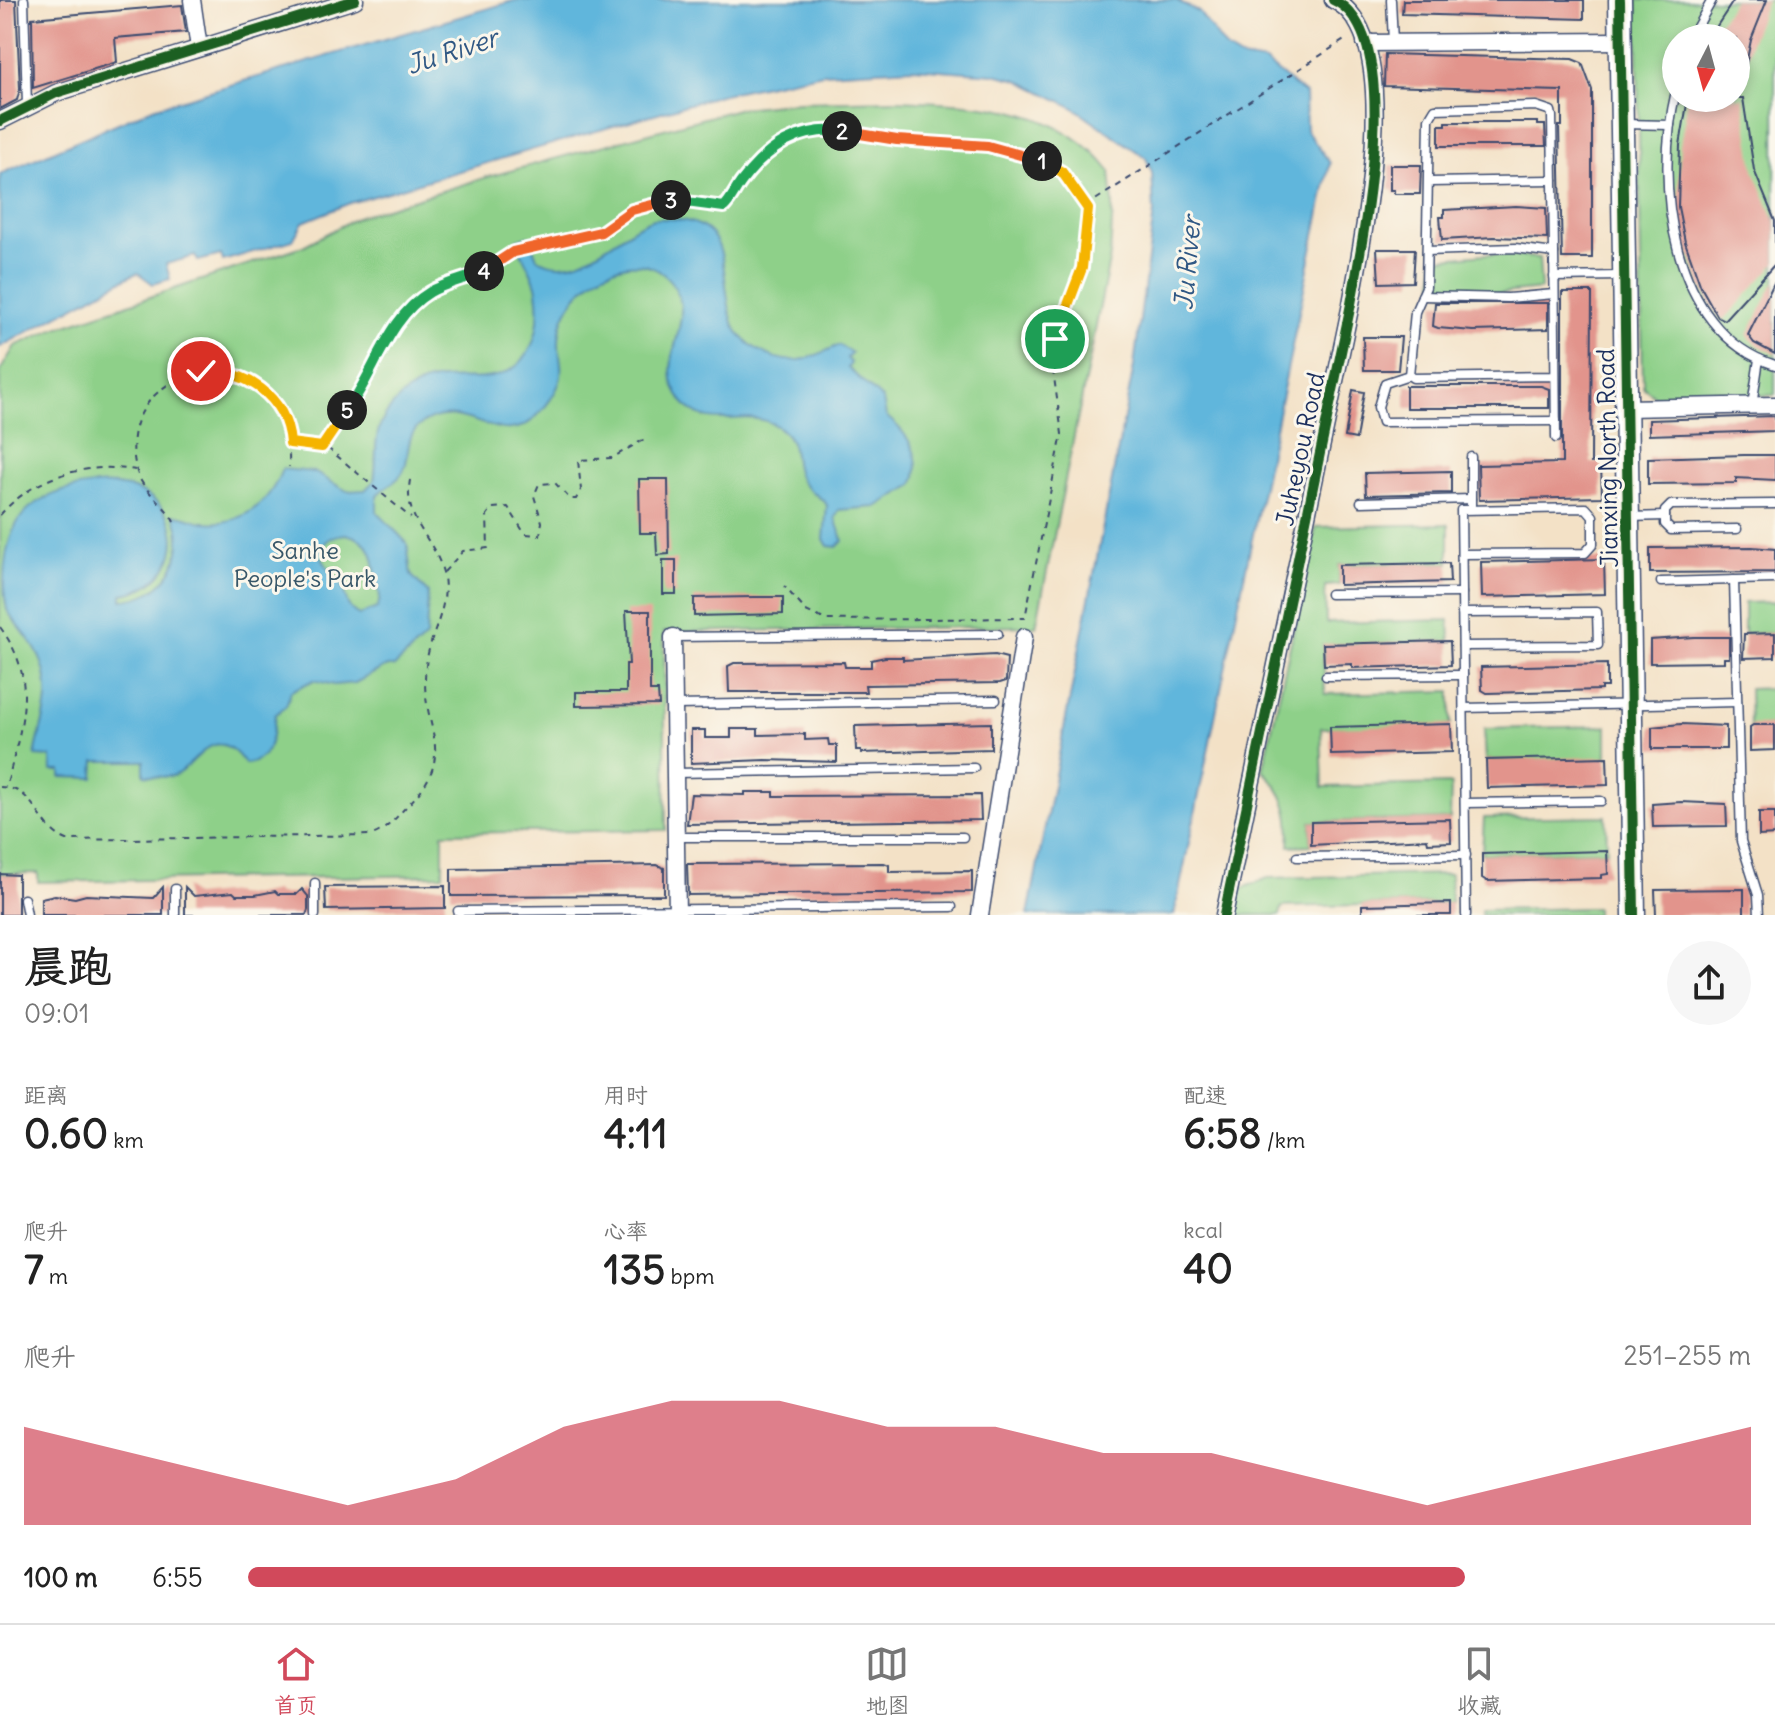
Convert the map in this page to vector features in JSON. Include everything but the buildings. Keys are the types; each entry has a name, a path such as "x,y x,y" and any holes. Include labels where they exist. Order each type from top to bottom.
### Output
{"street":[{"path":"192,0 199,48"},
{"path":"0,121 56,93 355,0"},
{"path":"1333,0 1348,10 1363,36 1393,42 1621,41"},
{"name":"Jianxing North Road","path":"1620,0 1634,915"},
{"name":"Juheyou Road","path":"1224,915 1351,304 1374,119 1375,92 1363,36"},
{"path":"1626,408 1775,405"},
{"path":"673,637 677,912"},
{"path":"980,915 1024,637"}],"lane":[{"path":"24,0 27,106"},
{"path":"1391,0 1393,42"},
{"path":"1699,24 1712,0"},
{"path":"1409,375 1415,312 1426,287 1432,112 1438,108 1536,106 1551,111 1556,438"},
{"path":"1672,112 1666,189 1677,249 1713,324 1739,348 1775,365"},
{"path":"1622,124 1670,125"},
{"path":"1430,182 1553,180"},
{"path":"1427,251 1515,248 1554,253"},
{"path":"1554,277 1624,276"},
{"path":"1422,296 1508,298 1554,294"},
{"path":"1752,406 1759,359"},
{"path":"1555,376 1409,375 1385,383 1378,407 1382,422 1556,421"},
{"path":"1471,457 1471,510"},
{"path":"1361,502 1471,499"},
{"path":"1737,529 1671,530 1665,524 1666,507 1775,504"},
{"path":"1462,554 1585,553 1593,544 1593,516 1586,508 1461,510 1466,915"},
{"path":"1628,517 1665,516"},
{"path":"1661,582 1775,579"},
{"path":"1734,580 1741,841 1758,895 1759,915"},
{"path":"1330,594 1462,593"},
{"path":"1462,613 1597,612 1598,623 1598,645 1463,646"},
{"path":"673,637 998,634"},
{"path":"1326,676 1463,675"},
{"path":"674,705 996,700"},
{"path":"1464,708 1737,702"},
{"path":"675,773 974,768"},
{"path":"1465,803 1601,801"},
{"path":"675,837 963,837"},
{"path":"1297,857 1466,855"},
{"path":"315,883 315,915"},
{"path":"175,889 175,915"},
{"path":"24,899 27,915"},
{"path":"458,911 677,912 952,907"}],"path":[{"path":"1086,206 1310,63 1363,36"},
{"path":"322,447 356,398 400,321 429,292 482,272 513,252 601,232 646,204 670,200 724,207 764,158 784,141 801,133 837,130 897,140 1007,149 1062,172 1086,206 1087,250 1051,356 1062,434 1025,618 826,620 806,611 784,586"},
{"path":"174,522 169,511 142,485 136,471 135,433 145,407 175,380 201,371 228,372 264,390 281,412 290,443 289,467"},
{"path":"443,573 463,551 488,548 487,515 492,508 508,507 525,534 540,535 542,522 534,496 539,484 555,483 570,499 576,499 581,490 578,460 612,458 648,437"},
{"path":"0,787 27,794 51,831 67,840 376,834 418,796 435,769 436,743 426,698 425,668 443,615 443,573 433,548 413,519 392,499 322,447 290,443"},
{"path":"0,515 29,490 58,476 97,468 136,471"},
{"path":"411,475 409,502 413,519"},
{"path":"0,627 17,649 25,691 7,787"}],"green space":[{"path":"1637,0 1775,0 1775,395 1657,398 1643,387"},
{"name":"Sanhe People's Park","path":"898,100 985,106 1040,120 1066,132 1089,149 1110,171 1113,205 1110,256 1036,626 664,632 666,830 443,833 443,875 38,882 38,873 0,874 0,371 15,346 54,329 303,246 360,216 484,178 741,108 798,102"},
{"path":"1485,254 1539,258 1541,289 1493,294 1441,292 1434,288 1434,259"},
{"path":"1449,524 1449,563 1339,565 1339,585 1325,586 1326,623 1449,620 1450,641 1323,645 1325,694 1451,691 1451,724 1436,727 1321,728 1323,787 1451,784 1450,819 1311,822 1311,845 1289,846 1286,805 1263,770 1316,527"},
{"path":"1775,602 1775,633 1744,634 1744,603"},
{"path":"1775,688 1775,725 1750,727 1749,689"},
{"path":"1607,726 1607,757 1593,760 1486,760 1484,729"},
{"path":"1606,816 1607,851 1482,854 1484,818"},
{"path":"1450,874 1451,903 1282,907 1280,915 1235,915 1240,889 1268,878"},
{"path":"1596,908 1596,915 1481,915 1481,910"}],"water":[{"name":"Ju River","path":"516,0 1176,0 1199,12 1227,50 1240,58 1265,62 1305,94 1306,130 1330,163 1174,915 1028,915 1134,366 1154,212 1152,173 1146,158 1073,107 1018,80 994,74 913,68 823,73 723,94 350,203 303,222 293,240 223,261 221,255 198,261 195,256 166,264 170,279 153,284 138,273 132,275 0,347 0,174 153,108"},
{"path":"653,219 679,220 698,224 710,233 722,259 735,326 740,335 757,349 767,355 789,360 809,358 839,345 852,353 847,358 851,363 848,368 883,400 886,416 912,446 917,465 913,485 876,507 839,510 835,518 843,541 837,547 828,546 824,539 827,505 801,481 792,444 782,430 773,424 749,418 704,417 683,402 674,387 672,357 681,312 679,297 671,282 656,269 643,265 610,270 578,295 564,318 559,345 560,381 537,416 523,426 509,429 466,418 435,417 414,431 404,470 398,479 377,495 377,512 407,543 411,575 428,593 426,637 394,667 385,667 355,683 334,685 314,680 291,691 286,706 275,715 269,746 254,762 245,764 225,745 216,745 173,776 144,775 144,761 95,761 94,778 61,777 61,771 52,771 51,757 35,756 46,705 47,684 34,647 7,610 4,583 10,540 15,527 32,506 63,491 99,485 118,485 150,497 163,509 171,523 173,551 160,575 137,591 122,594 122,600 151,592 162,583 176,559 179,545 174,515 218,522 242,516 262,502 282,469 314,472 347,491 365,490 374,481 380,427 402,396 422,383 436,380 500,375 523,360 535,335 538,306 534,278 516,240 528,236 537,258 552,264 567,265 582,261","holes":["346,534 370,550 380,596 377,608 360,615 349,606 340,583 321,555 323,546 332,537"]}],"cycle path":[{"path":"0,121 56,93 355,0"},
{"path":"1224,915 1351,304 1370,189 1374,94 1369,53 1355,20 1333,0"},
{"path":"1620,0 1634,915"}],"route":[{"path":"201,371 228,372 253,382 274,400 287,424 290,443 322,447 325,438 356,398 391,334 414,305 429,292 482,272 513,252 601,232 646,204 670,200 724,207 743,179 784,141 816,130 1007,149 1062,172 1088,209 1088,229 1082,268 1055,339"}]}
